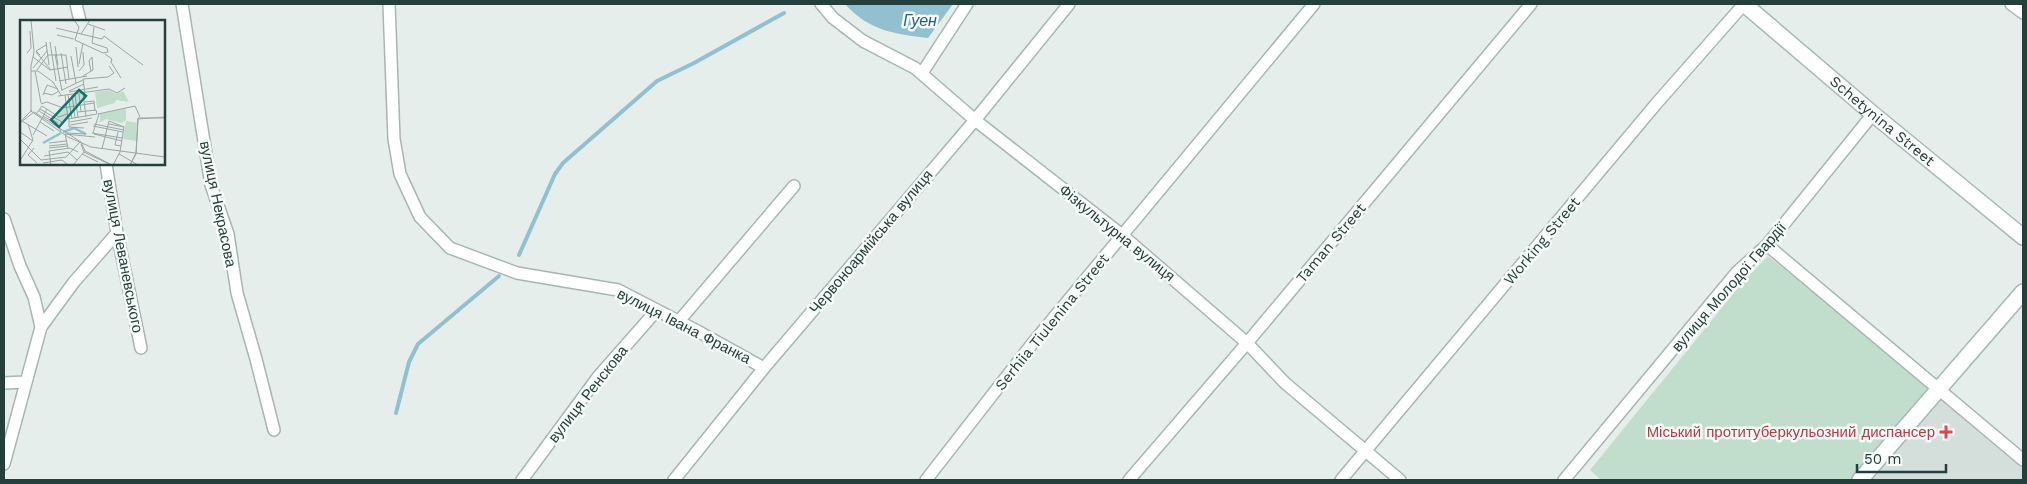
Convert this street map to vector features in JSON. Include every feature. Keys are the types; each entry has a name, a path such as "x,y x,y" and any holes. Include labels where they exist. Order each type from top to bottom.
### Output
{"street":[{"path":"76,4 80,20"},
{"name":"вулиця Некрасова","path":"182,4 211,185 228,234 236,293 256,359 274,430"},
{"name":"вулиця Івана Франка","path":"389,4 394,139 400,174 420,217 450,248 516,273 618,290 764,368"},
{"name":"Фізкультурна вулиця","path":"821,4 833,18 863,41 916,68 975,120 1122,235 1247,343 1285,383 1400,480"},
{"path":"922,74 967,4"},
{"name":"Червоноармійська вулиця","path":"674,480 764,368 975,120 1069,4"},
{"name":"Serhiia Tiulenina Street","path":"926,480 1032,344 1314,4"},
{"name":"Taman Street","path":"1129,480 1247,343 1531,4"},
{"name":"Schetynina Street","path":"1744,4 1873,114 2023,237"},
{"name":"Working Street","path":"1341,480 1656,104 1744,4"},
{"path":"2011,4 2023,13"},
{"name":"вулиця Молодої Гвардії","path":"1564,480 1737,272 1767,245 1873,114"},
{"name":"вулиця Леваневського","path":"106,165 117,233 141,348"},
{"path":"679,321 794,186"},
{"path":"4,219 20,266 34,297 41,327"},
{"path":"4,464 41,327 74,282 117,233"},
{"path":"1767,245 2023,460"},
{"path":"1860,480 2023,292"},
{"name":"вулиця Ренскова","path":"522,480 598,377 657,310"},
{"path":"4,383 25,382"}],"shaded area":[{"name":"Міський протитуберкульозний диспансер","path":"1941,396 2023,468 2023,480 1870,480"}],"green space":[{"path":"1768,256 1932,389 1854,480 1601,480 1590,470 1742,283"}],"water":[{"name":"Гуен","path":"845,4 953,4 928,38 894,33 873,26 854,13"}],"waterway":[{"path":"519,255 555,174 563,163 657,81 694,63 784,13"},
{"path":"396,413 409,362 418,344 499,276"}],"place":[{"name":"Міський протитуберкульозний диспансер","path":"1946,432"}]}
